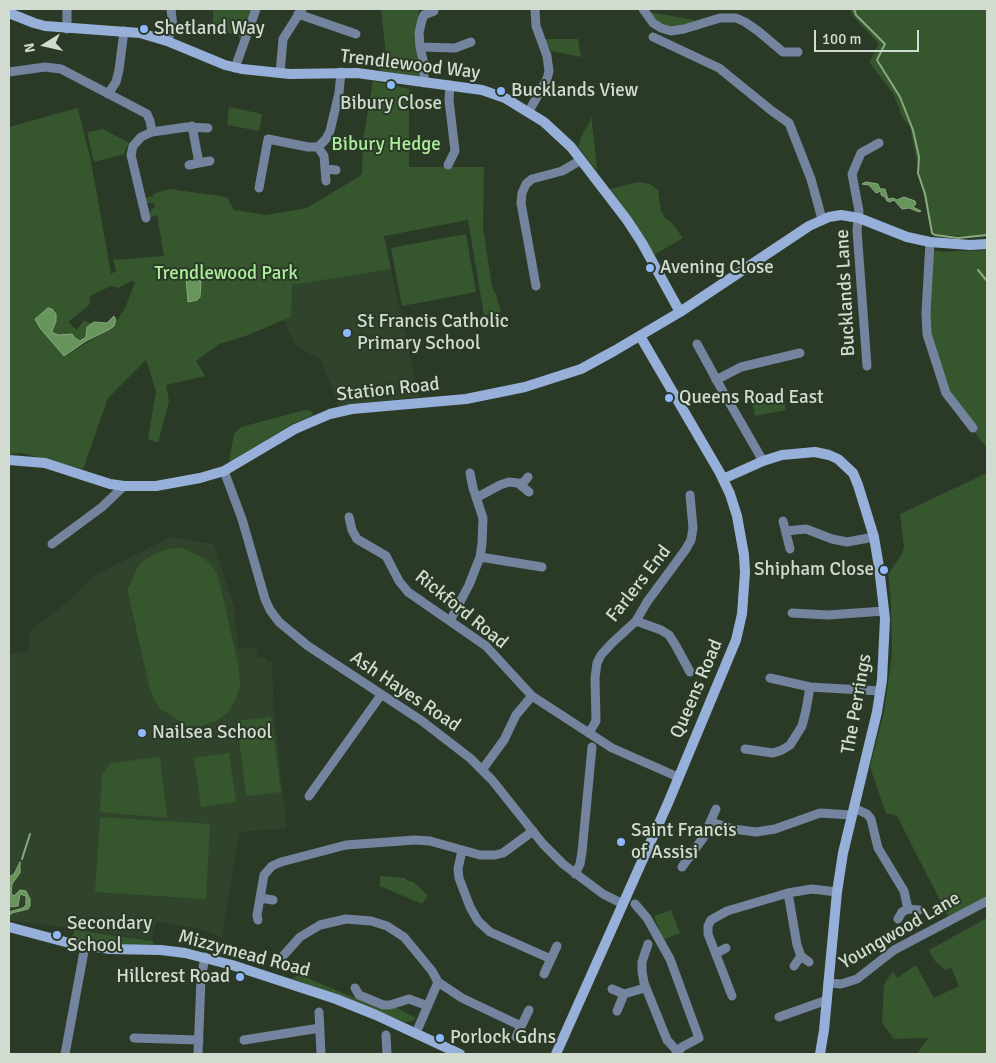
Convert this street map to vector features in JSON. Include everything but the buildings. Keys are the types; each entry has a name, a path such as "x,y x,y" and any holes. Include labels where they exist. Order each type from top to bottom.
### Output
{"street":[{"path":"67,9 67,29"},
{"path":"167,41 173,27 171,9"},
{"path":"235,68 256,9"},
{"path":"529,111 547,79 549,71 546,52 536,28 536,9"},
{"path":"643,9 652,23 670,31 684,29 720,18 736,18 758,31 783,52 798,52"},
{"path":"424,82 424,66 420,47 422,12 434,11"},
{"path":"280,73 283,39 300,12 351,34"},
{"name":"Trendlewood Way","path":"9,13 34,23 67,29 140,33 167,41 217,63 235,68 280,73 357,73 450,85 494,94 529,111 562,137 627,220 642,243 680,312"},
{"path":"108,94 116,82 124,31"},
{"path":"653,37 719,68 772,112 789,123 811,179 822,219 841,216 858,218 907,237 930,242 970,245 987,244"},
{"path":"420,47 457,48 472,42"},
{"path":"9,72 45,67 55,68 147,114 152,132"},
{"path":"259,188 263,138 301,147 318,147 326,139 330,131 339,93 341,72"},
{"path":"448,165 455,152 449,104 450,85"},
{"path":"192,126 199,163"},
{"path":"146,218 148,207 130,151 139,138 152,132 192,126 208,128"},
{"name":"Bucklands Lane","path":"867,366 857,229 858,204 852,178 853,170 861,153 879,143"},
{"path":"318,147 323,153 326,181"},
{"path":"536,286 521,194 530,180 564,171 581,160"},
{"path":"189,165 210,161"},
{"path":"325,169 336,170"},
{"name":"Station Road","path":"9,460 45,464 89,478 124,486 142,487 170,484 203,477 224,470 296,429 330,414 352,409 466,399 525,387 581,369 640,336 680,312 802,230 822,219"},
{"path":"930,242 926,313 928,339 947,394 973,428"},
{"name":"Queens Road","path":"556,1054 668,803 736,640 742,614 745,572 737,516 723,479 640,336"},
{"path":"702,347 716,380 763,460"},
{"path":"716,380 738,368 796,357"},
{"name":"The Perrings","path":"723,479 763,460 782,455 808,452 822,453 838,459 850,469 855,477 874,537 884,611 884,649 880,691 837,892 820,1054"},
{"name":"Ash Hayes Road","path":"224,470 242,519 264,595 272,614 308,646 422,721 470,758 492,780 559,860 574,874 603,894 623,904"},
{"path":"450,621 469,585 480,557 484,527 482,513 470,473"},
{"path":"521,485 528,477"},
{"path":"476,498 505,483 518,483 529,492"},
{"path":"52,544 102,507 124,486"},
{"name":"Farlers End","path":"589,733 596,720 595,674 597,663 601,655 612,643 636,621 647,602 688,545 696,506 690,495"},
{"name":"Rickford Road","path":"347,520 357,539 386,556 408,592 486,646 532,696 612,748 678,777"},
{"path":"783,521 790,549"},
{"path":"786,532 806,529 832,539 847,542 874,537"},
{"path":"480,557 531,569 542,567"},
{"path":"798,616 884,611"},
{"path":"636,621 669,635 690,667"},
{"path":"770,678 810,687 880,691"},
{"path":"745,749 760,757 779,752 793,743 804,721 810,687"},
{"path":"310,796 381,695"},
{"path":"482,770 504,740 516,715 532,696"},
{"path":"574,874 580,864 582,852 592,747"},
{"path":"687,864 700,843 716,809"},
{"path":"711,822 733,829 756,832 775,829 820,813 853,812 867,814 871,819 878,848 904,891 908,909"},
{"path":"258,920 257,915 264,875 274,865 342,845 419,840 484,855 499,855 533,831"},
{"path":"462,850 458,869 459,878 470,907 478,921 490,932 551,959"},
{"path":"732,996 726,985 717,954 708,934 708,924 711,920 727,911 788,893 808,890 837,892"},
{"path":"788,893 796,942 805,959 794,966"},
{"path":"260,898 273,900"},
{"name":"Youngwood Lane","path":"828,984 841,984 857,979 894,950 987,901"},
{"path":"635,904 647,918 670,959 699,1038 682,1047 677,1053 667,1040 646,988 642,968 649,948"},
{"path":"898,919 902,912 908,909 920,910"},
{"path":"284,957 300,937 316,927 341,920 367,920 386,926 404,937 432,971 438,982 462,998 521,1026"},
{"name":"Mizzymead Road","path":"9,927 85,946 110,949 161,950 205,957 282,980 336,999 460,1054"},
{"path":"65,1054 85,946"},
{"path":"544,974 557,946"},
{"path":"717,954 726,948"},
{"path":"198,1054 201,979 205,957"},
{"path":"416,1033 438,982"},
{"path":"717,988 726,985"},
{"path":"355,988 359,995 383,1005 409,998 428,1006"},
{"path":"612,989 624,994 646,988"},
{"path":"616,1011 624,994"},
{"path":"784,1017 827,1000"},
{"path":"516,1037 529,1010"},
{"path":"319,1012 321,1054"},
{"path":"244,1040 254,1036 320,1028"},
{"path":"134,1037 199,1040"},
{"path":"387,1054 388,1038"}],"shaded area":[{"path":"866,182 878,184 880,189 885,189 888,199 893,198 897,200 904,197 915,201 916,204 913,207 921,211 909,208 902,209 894,200 887,201 881,195 881,191 876,193 869,185 862,184"},
{"name":"St Francis Catholic Primary School","path":"391,269 419,397 339,406 321,360 295,345 284,320 291,317 292,285"},
{"path":"186,278 201,281 200,297 197,300 188,302"},
{"path":"48,308 52,309 56,314 53,333 59,335 72,334 80,341 86,337 87,327 94,322 107,323 114,316 116,320 114,326 110,329 86,341 64,356 40,328 35,319"},
{"name":"Nailsea School","path":"171,537 214,544 234,607 238,649 257,647 258,658 266,657 266,662 272,661 274,715 287,828 239,832 222,937 196,928 156,922 152,940 9,920 9,654 28,651 31,630 73,598 96,575"},
{"path":"20,862 20,873 12,884 11,893 14,896 20,890 26,891 30,899 30,906 28,909 12,913 9,916 9,912 23,908 26,905 26,896 20,894 18,906 9,907 9,877 14,874"}],"green space":[{"path":"213,9 253,9 245,32 240,39 238,36 219,30 213,22"},
{"path":"381,9 418,9 422,71 419,76 415,78 379,70 386,56"},
{"path":"850,9 987,9 987,234 972,236 932,235 910,127 903,118 893,93 869,62 879,44 853,16"},
{"path":"649,12 694,20 695,22 671,27 655,20"},
{"path":"545,39 578,39 581,57 551,51"},
{"path":"373,81 409,89 409,167 484,167 483,228 492,287 501,312 484,315 468,220 384,236 391,269 292,285 291,317 243,337 219,344 196,361 205,376 166,385 169,401 158,443 148,439 156,391 146,360 108,398 83,469 22,453 9,454 9,127 78,109 91,161 111,274 116,271 113,260 164,256 157,215 150,217 149,215 155,207 154,203 147,203 144,198 169,189 227,197 234,210 266,215 307,208 360,176 362,173 363,140","holes":["131,281 135,282 126,306 114,326 65,356 35,318 48,308 56,314 53,333 59,335 72,334 78,340 84,340 87,336 88,326 92,324 84,320 77,330 68,322 89,305 90,296 111,286 118,288"]},
{"path":"229,107 262,114 259,131 227,125"},
{"path":"591,114 598,171 578,146 590,122"},
{"path":"103,129 129,143 125,154 94,162 87,132"},
{"path":"638,182 650,184 658,190 661,211 683,238 654,255 610,189"},
{"path":"466,234 476,292 402,306 391,248"},
{"path":"926,249 943,252 987,250 987,448 949,400 925,317"},
{"path":"783,395 786,410 755,416 752,400"},
{"path":"305,410 311,411 313,415 294,423 229,462 234,434 241,427"},
{"path":"987,473 987,897 948,916 897,816 886,813 870,767 884,712 892,655 891,602 888,574 902,554 904,546 900,514"},
{"path":"182,548 202,557 211,565 218,576 239,668 240,686 235,701 228,712 216,721 201,726 188,726 159,708 150,690 127,588 130,586 136,570 143,561 156,553 168,549"},
{"path":"271,717 281,792 246,796 237,721"},
{"path":"229,753 236,802 201,807 194,758"},
{"path":"160,757 167,818 100,812 102,775 111,763"},
{"path":"100,817 210,824 206,899 95,892"},
{"path":"380,876 406,878 406,880 413,882 428,895 422,904 380,886"},
{"path":"671,910 680,933 663,940 654,916"},
{"path":"987,918 987,1054 921,1054 918,1052 928,1038 894,1039 882,1023 884,984 893,971 897,978 916,965 934,998 959,986 951,967 945,970 935,961 929,950"},
{"path":"75,930 153,941 154,944 123,946 70,940"},
{"path":"300,975 378,1008 388,1010 395,1007 416,1018 405,1022 291,978"}],"waterway":[{"path":"854,9 856,15 885,44 877,60 900,97 913,130 919,157 918,173 925,194 932,233 958,238 987,235"},
{"path":"978,270 987,281"},
{"path":"22,859 30,834"}],"place":[{"name":"Shetland Way","path":"144,29"},
{"name":"Bibury Close","path":"391,85"},
{"name":"Bucklands View","path":"501,91"},
{"name":"Avening Close","path":"650,268"},
{"name":"St Francis Catholic Primary School","path":"347,333"},
{"name":"Queens Road East","path":"669,398"},
{"name":"Shipham Close","path":"884,570"},
{"name":"Nailsea School","path":"142,733"},
{"name":"Saint Francis of Assisi","path":"621,842"},
{"name":"Secondary School","path":"57,935"},
{"name":"Hillcrest Road","path":"240,977"},
{"name":"Porlock Gdns","path":"440,1038"}],"park label":[{"name":"Bibury Hedge","path":"386,145"},
{"name":"Trendlewood Park","path":"226,274"}]}
